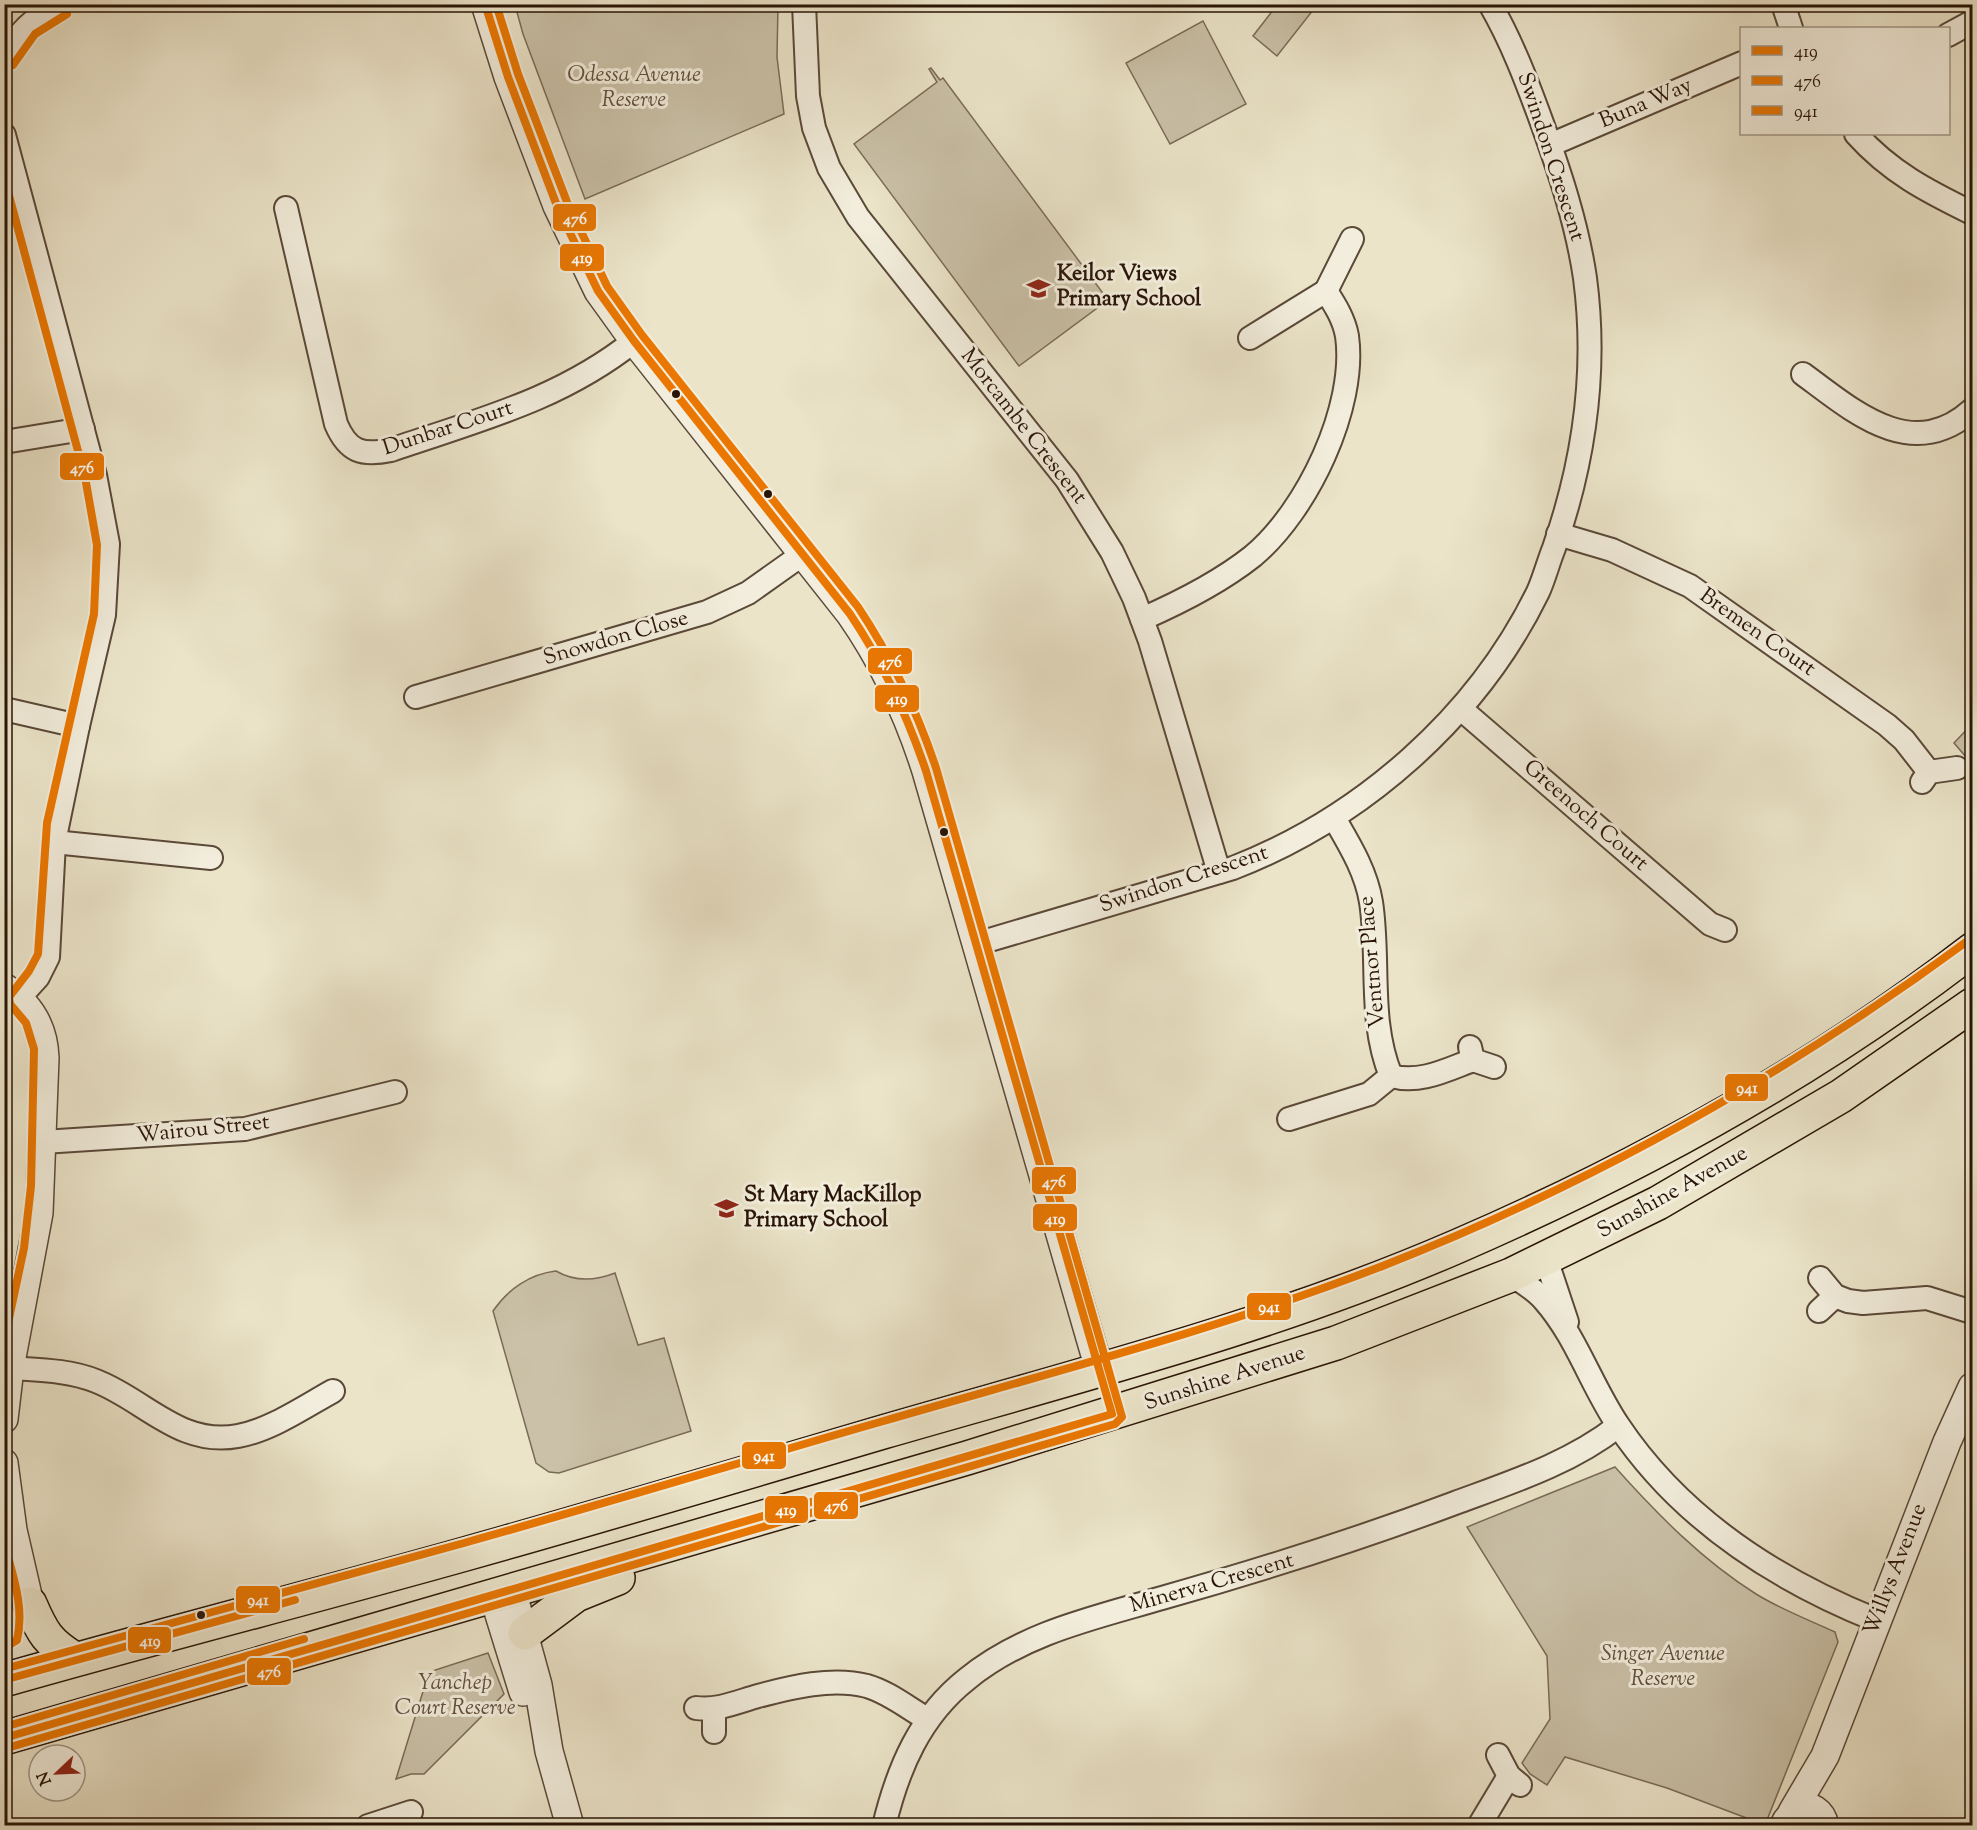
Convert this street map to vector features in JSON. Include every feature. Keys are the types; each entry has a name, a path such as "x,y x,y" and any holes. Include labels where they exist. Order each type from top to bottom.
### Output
{"main road":[{"name":"Sunshine Avenue","path":"4,1680 488,1548 1226,1331 1340,1292 1467,1242 1618,1171 1693,1132 1821,1057 1972,950"},
{"name":"Sunshine Avenue","path":"4,1737 1112,1414 1336,1343 1511,1275 1658,1203 1841,1096 1972,1005"},
{"path":"1340,1292 1419,1274 1497,1244 1512,1241 1530,1246 1546,1259"},
{"path":"1099,1369 1112,1414"},
{"path":"525,1633 576,1595 650,1568 731,1526"},
{"path":"488,1548 502,1592"},
{"path":"30,1604 51,1644 75,1659"},
{"path":"4,1661 26,1646 30,1628 30,1604"}],"street":[{"path":"4,60 15,39 28,26 39,16 63,4"},
{"path":"485,4 508,77 569,235 598,291 634,341 865,636 902,703 923,763 1099,1369"},
{"name":"Morcambe Crescent","path":"804,4 806,86 811,116 823,155 842,193 858,217 1079,497 1112,552 1142,619 1219,872"},
{"name":"Swindon Crescent","path":"976,944 1219,872 1271,852 1334,818 1391,775 1461,709 1506,648 1539,591 1570,497 1586,415 1589,322 1578,238 1550,146 1521,68 1490,4"},
{"path":"1783,4 1791,27"},
{"path":"1950,34 1972,22"},
{"name":"Buna Way","path":"1550,146 1740,64"},
{"path":"4,135 83,429 105,520 109,562 104,615 54,842 48,957 38,977 12,992 35,1018 45,1047 43,1143 37,1232 10,1368 4,1419"},
{"path":"1857,135 1886,163 1918,187 1972,213"},
{"name":"Dunbar Court","path":"286,208 336,424 342,439 352,448 363,452 391,450 545,397 588,375 634,341"},
{"path":"1250,338 1326,291 1352,239"},
{"path":"1142,619 1196,595 1254,555 1297,505 1317,472 1341,407 1346,370 1347,338 1343,320 1326,291"},
{"path":"1803,374 1861,416 1890,430 1915,434 1942,428 1972,410"},
{"path":"4,442 83,429"},
{"name":"Bremen Court","path":"1558,534 1612,550 1690,586 1887,725 1904,740 1925,777 1957,768"},
{"name":"Snowdon Close","path":"416,697 707,612 748,593 803,554"},
{"path":"4,709 78,726"},
{"name":"Greenoch Court","path":"1461,709 1714,931"},
{"name":"Ventnor Place","path":"1334,818 1360,865 1371,902 1377,1022 1391,1076"},
{"path":"54,842 211,858"},
{"path":"1289,1119 1369,1094 1391,1076 1410,1079 1424,1077 1479,1058"},
{"name":"Wairou Street","path":"43,1143 245,1129 395,1092"},
{"path":"1546,1259 1573,1341"},
{"path":"1511,1275 1545,1301 1573,1341 1618,1426 1692,1510 1743,1551 1824,1599 1876,1620"},
{"path":"1820,1278 1827,1304 1927,1298 1972,1312"},
{"path":"10,1368 67,1373 95,1380 161,1421 200,1436 214,1437 249,1434 333,1391"},
{"name":"Willys Avenue","path":"1789,1819 1824,1756 1947,1442 1972,1387"},
{"name":"Minerva Crescent","path":"885,1826 900,1770 927,1719 965,1680 1005,1653 1075,1624 1287,1562 1391,1528 1572,1457 1618,1426"},
{"path":"4,1463 7,1512 30,1604"},
{"path":"502,1592 525,1633 538,1685 549,1751 570,1826"},
{"path":"502,1592 522,1690 549,1751"},
{"path":"714,1732 705,1708 830,1682 867,1686 927,1719"},
{"path":"1479,1826 1515,1781 1498,1755"},
{"name":"Willys Avenue","path":"1824,1756 1820,1787 1824,1820"},
{"path":"1789,1819 1797,1808 1810,1807 1824,1820"},
{"path":"368,1826 411,1812"}],"green space":[{"name":"Odessa Avenue Reserve","path":"515,5 778,5 777,57 784,114 585,199 523,34"},
{"path":"1277,5 1317,5 1277,56 1253,36"},
{"path":"1203,21 1246,104 1170,144 1126,63"},
{"path":"931,68 940,80 943,78 1108,300 1019,366 854,144 937,82 929,69"},
{"path":"1972,724 1972,772 1966,757 1954,743"},
{"path":"556,1271 578,1279 600,1278 615,1273 638,1345 664,1338 691,1431 559,1473 549,1472 536,1463 493,1311 520,1284 537,1275"},
{"name":"Singer Avenue Reserve","path":"1615,1467 1664,1519 1736,1581 1765,1599 1835,1632 1838,1642 1765,1825 1667,1788 1565,1757 1547,1785 1530,1774 1522,1763 1550,1719 1547,1656 1467,1527"},
{"name":"Yanchep Court Reserve","path":"488,1653 504,1694 424,1774 411,1774 396,1779 429,1672"}],"transit line":[{"name":"419","path":"4,1738 1112,1414 926,771 911,730 884,670 850,614 634,341 598,291 557,206 508,77 485,4"},
{"name":"476","path":"7,1748 1115,1424 1122,1417 936,768 912,705 893,665 858,607 642,335 607,286 567,202 518,74 496,4"},
{"name":"476","path":"13,65 35,34 67,14"},
{"name":"476","path":"4,177 85,477 97,545 94,614 47,823 38,954 29,971 9,997 10,1004 26,1023 34,1049 31,1186 24,1248 4,1342"},
{"name":"941","path":"4,1669 568,1513 1198,1330 1323,1288 1462,1233 1613,1162 1758,1081 1829,1037 1966,942"},
{"name":"476","path":"4,1542 19,1602 17,1640 4,1648"},
{"name":"419","path":"4,1680 295,1600"},
{"name":"941","path":"4,1727 304,1639"}],"place":[{"name":"Keilor Views Primary School","path":"1039,288"},
{"name":"St Mary MacKillop Primary School","path":"726,1209"}]}
